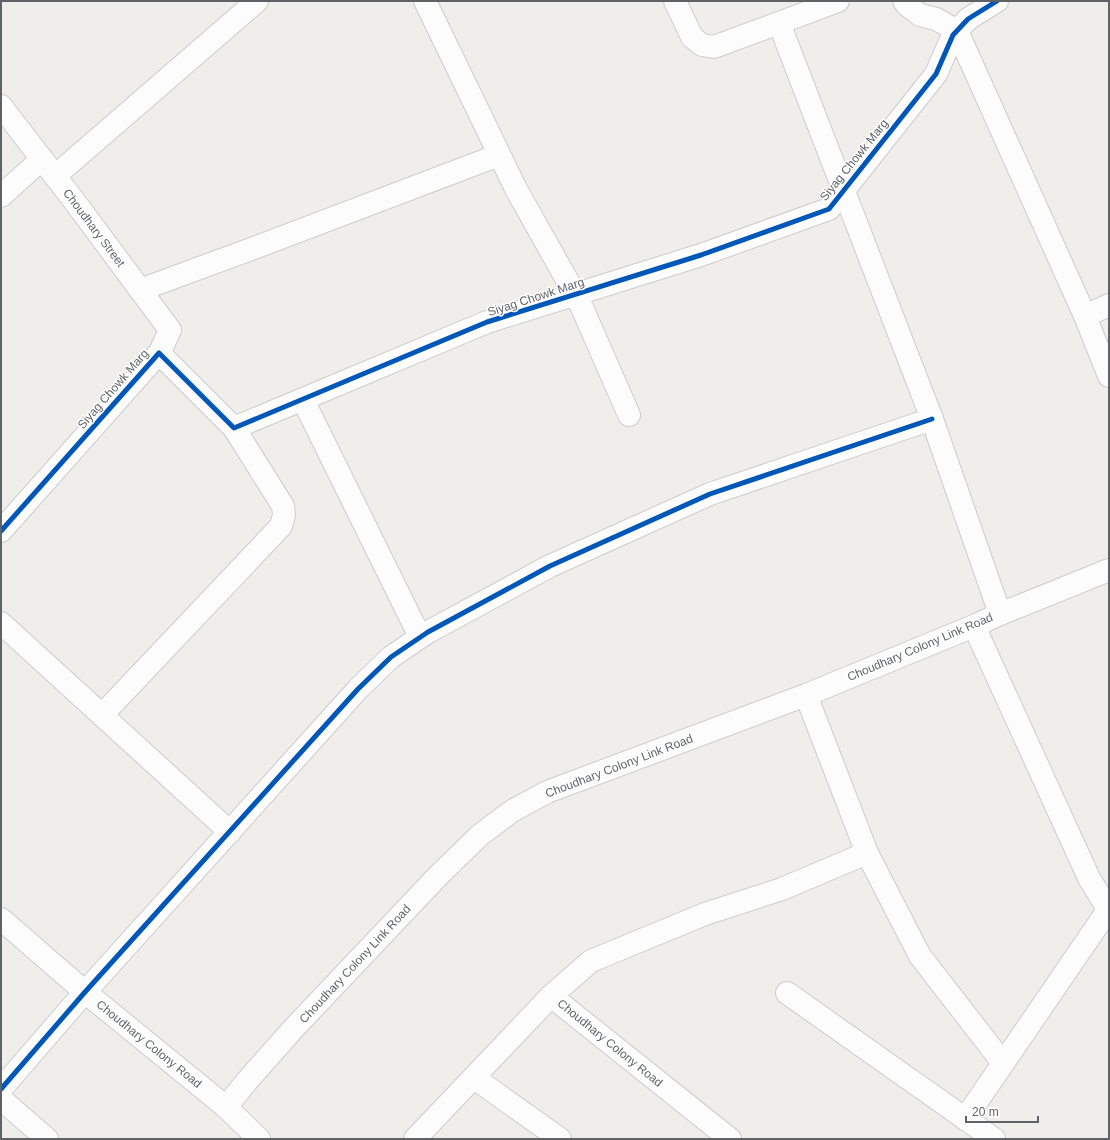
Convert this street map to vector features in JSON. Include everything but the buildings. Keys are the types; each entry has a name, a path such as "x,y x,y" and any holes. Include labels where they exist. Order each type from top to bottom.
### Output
{"street":[{"path":"1,196 49,168 257,1"},
{"path":"426,1 516,189 583,310 629,415"},
{"path":"674,1 692,37 702,45 714,47 838,1"},
{"path":"904,1 920,15 936,18 957,31 1085,316 1109,376"},
{"name":"Siyag Chowk Marg","path":"1,531 158,353 234,428 487,322 701,255 829,209 936,74 952,35 968,19 997,1"},
{"path":"779,23 932,419 1000,614"},
{"name":"Choudhary Street","path":"1,106 170,330 159,354"},
{"path":"140,290 499,155"},
{"path":"1085,316 1109,306"},
{"path":"303,400 420,637"},
{"path":"1,1089 85,992 358,689 391,657 428,632 550,566 710,494 932,419"},
{"path":"102,716 281,526 284,515 283,506 234,428"},
{"name":"Choudhary Colony Link Road","path":"226,1107 294,1028 437,877 480,835 512,811 547,792 806,695 1109,570"},
{"path":"1,623 230,832"},
{"path":"965,1119 1109,910 1089,878 974,626"},
{"path":"806,695 867,853 920,956 1003,1063"},
{"path":"551,996 591,962 705,914 782,889 867,853"},
{"name":"Choudhary Colony Road","path":"1,919 85,992 226,1107 259,1139"},
{"path":"786,993 994,1139"},
{"name":"Choudhary Colony Road","path":"415,1139 551,996 730,1139"},
{"path":"480,1082 560,1139"},
{"path":"1,1099 47,1139"}],"cycle path":[{"path":"1,531 159,353 234,428 487,322 701,255 829,209 936,74 953,35 968,19 997,1"},
{"path":"1,1089 85,992 358,689 391,657 428,632 550,566 710,494 932,419"}]}
